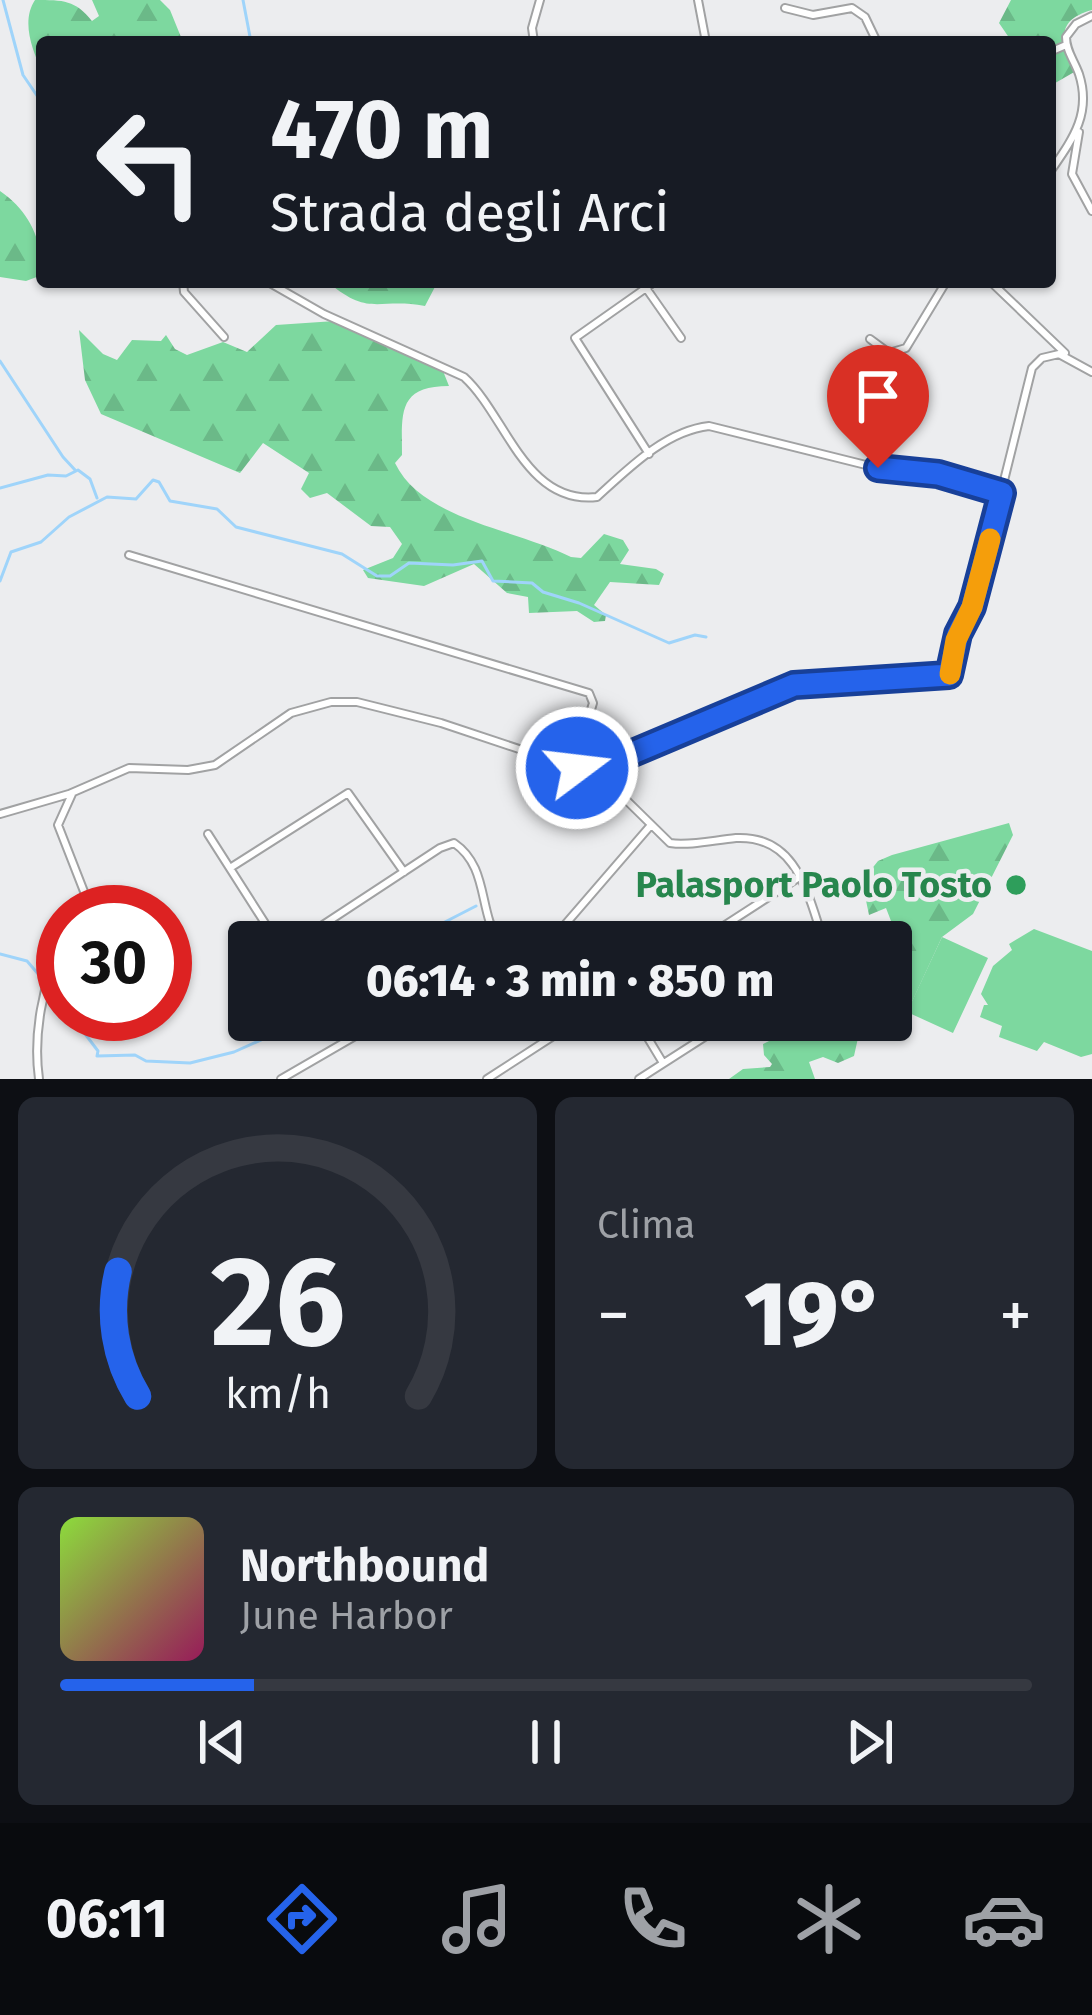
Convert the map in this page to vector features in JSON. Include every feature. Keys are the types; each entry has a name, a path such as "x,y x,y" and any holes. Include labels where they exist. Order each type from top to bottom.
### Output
{"street":[{"path":"533,36 540,0"},
{"path":"698,0 705,36"},
{"path":"785,8 812,15 852,8 865,17 874,36"},
{"path":"1092,16 1072,28 1066,45 1083,89 1072,176 1092,212"},
{"path":"1056,49 1066,45"},
{"path":"1056,163 1080,128"},
{"path":"184,288 224,337"},
{"path":"279,288 328,316 466,379 512,447 556,489 597,497 626,468 649,454 693,429 717,427 878,468 944,476 1002,493"},
{"path":"640,288 575,340 649,454"},
{"path":"646,288 681,338"},
{"path":"870,339 889,353 906,349 942,288"},
{"path":"1006,288 1068,356 1092,373"},
{"path":"0,814 133,767 191,770 216,764 291,713 334,702 357,702 441,723 577,768 625,756 794,685 948,676 958,634 972,607 1032,368 1052,355 1068,356"},
{"path":"128,555 589,693 593,703 577,768"},
{"path":"625,756 614,775 614,787 651,825 674,844 739,838 761,842 790,857 802,876 817,921"},
{"path":"73,792 58,828 81,885"},
{"path":"230,868 348,793 404,872"},
{"path":"568,921 651,825"},
{"path":"208,834 264,921"},
{"path":"329,921 444,846 458,844 482,880 488,921"},
{"path":"732,921 802,876"},
{"path":"38,1041 39,1079"},
{"path":"281,1079 347,1041"},
{"path":"487,1079 546,1041"},
{"path":"650,1041 664,1064"},
{"path":"639,1079 699,1041"}],"green space":[{"path":"35,0 54,0 80,9 92,21 99,16 92,0 160,0 170,10 181,36 36,36 36,55 28,26"},
{"path":"1011,0 1092,0 1092,10 1071,20 1064,34 1076,71 1056,83 1056,36 1008,36 999,23"},
{"path":"0,191 32,227 36,277 26,281 0,277"},
{"path":"336,288 434,288 425,306 365,303"},
{"path":"335,321 443,371 449,386 420,391 406,405 402,455 395,463 426,498 472,521 571,557 581,558 604,534 623,540 629,550 620,564 656,569 664,574 659,585 610,582 594,605 606,615 605,621 594,622 577,611 529,613 528,597 507,593 474,564 424,586 368,578 363,570 393,558 402,544 390,527 371,526 327,493 310,498 301,489 309,473 263,443 240,473 101,414 85,380 79,330 103,354 117,360 132,340 161,341 166,335 175,349 187,355 223,342 247,352 276,325"},
{"path":"1009,823 1013,835 973,914 942,937 912,1002 912,921 891,921 886,908 869,915 862,881 878,861"},
{"path":"1034,929 1092,951 1092,1054 1081,1057 1044,1042 1037,1051 999,1037 1002,1026 980,1017 988,1005 981,994 993,966 1012,950 1009,944"},
{"path":"942,937 988,958 953,1033 912,1014 912,1001"},
{"path":"857,1041 854,1056 838,1063 823,1057 809,1062 815,1079 729,1079 743,1069 770,1067 763,1044"}],"waterway":[{"path":"3,0 23,75 36,94"},
{"path":"243,0 250,36"},
{"path":"0,361 76,471"},
{"path":"0,488 78,470 90,479 97,498"},
{"path":"0,581 11,552 41,542 69,517 107,497 136,499 153,480 170,501 217,509 236,527 342,554 377,576 390,576 409,563 482,561 493,581 532,583 543,592 669,643 695,635 706,637"},
{"path":"447,921 476,906"},
{"path":"0,954 27,961 36,972"},
{"path":"90,1041 97,1056 135,1055 146,1061 190,1063 259,1041"}],"slow traffic":[{"path":"950,674 956,640 972,607 990,539"}],"place":[{"name":"Palasport Paolo Tosto","path":"1016,885"}],"route":[{"path":"577,768 621,758 794,685 949,675 1002,493 938,474 878,468"}]}
